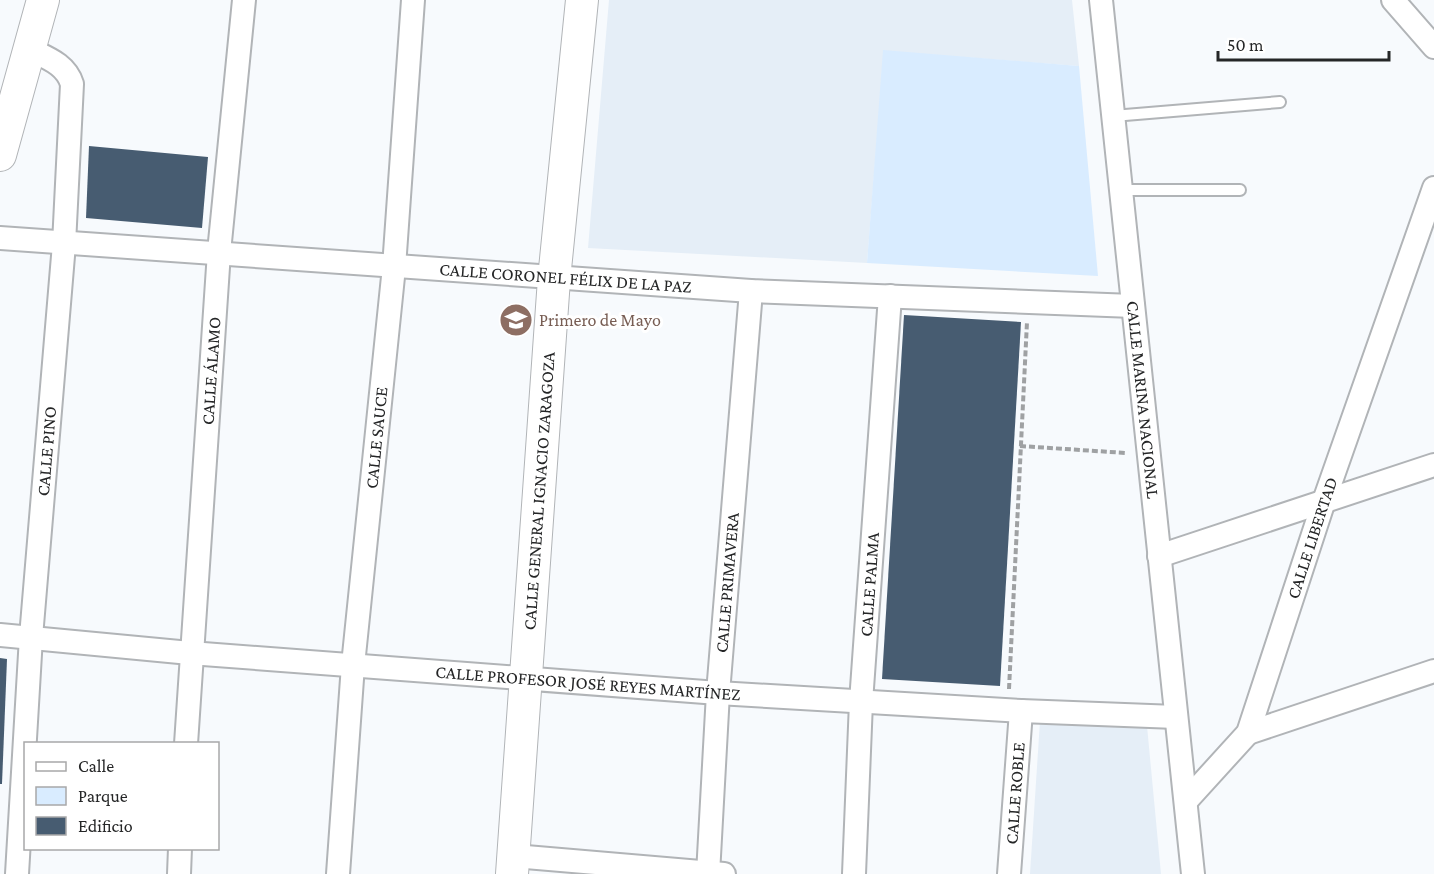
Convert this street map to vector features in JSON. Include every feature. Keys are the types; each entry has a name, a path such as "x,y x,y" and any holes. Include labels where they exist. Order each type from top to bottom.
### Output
{"main road":[{"path":"0,154 43,0"},
{"name":"CALLE GENERAL IGNACIO ZARAGOZA","path":"513,865 524,679 554,279 582,0"}],"street":[{"name":"CALLE ÁLAMO","path":"186,742 190,653 219,252 244,0"},
{"name":"CALLE SAUCE","path":"338,874 353,665 394,267 413,0"},
{"name":"CALLE MARINA NACIONAL","path":"1101,0 1176,717 1187,800"},
{"path":"1393,0 1434,47"},
{"name":"CALLE PINO","path":"25,742 31,638 64,244 72,84 69,74 62,66 29,48"},
{"name":"CALLE LIBERTAD","path":"1187,800 1248,733 1324,501 1434,189"},
{"name":"CALLE CORONEL FÉLIX DE LA PAZ","path":"0,238 64,244 219,252 554,279 751,291 1133,306"},
{"name":"CALLE PRIMAVERA","path":"713,874 718,693 751,291"},
{"name":"CALLE PALMA","path":"854,874 861,702 890,296"},
{"path":"1159,556 1434,465"},
{"name":"CALLE PROFESOR JOSÉ REYES MARTÍNEZ","path":"0,635 190,653 718,693 1014,711 1176,717"},
{"path":"1248,733 1434,671"},
{"name":"CALLE ROBLE","path":"1009,874 1014,711"},
{"name":"CALLE PINO","path":"17,874 24,756"},
{"path":"1187,800 1193,874"},
{"path":"179,874 180,850"},
{"path":"513,865 713,874"}],"lane":[{"path":"1113,116 1280,102"},
{"path":"1121,190 1240,190"}],"path":[{"path":"1014,711 1020,446 1028,302"},
{"path":"1020,446 1148,454"}],"shaded area":[{"path":"609,0 1072,0 1079,66 884,51 867,263 588,248"},
{"path":"1040,721 1147,726 1161,874 1030,874"}],"green space":[{"path":"883,50 1079,66 1098,276 867,263"}],"building":[{"path":"89,146 208,157 202,228 86,218"},
{"path":"904,315 1021,322 1000,686 882,679"},
{"path":"0,658 7,659 2,784 0,784"}],"place":[{"name":"Primero de Mayo","path":"516,320"}]}
